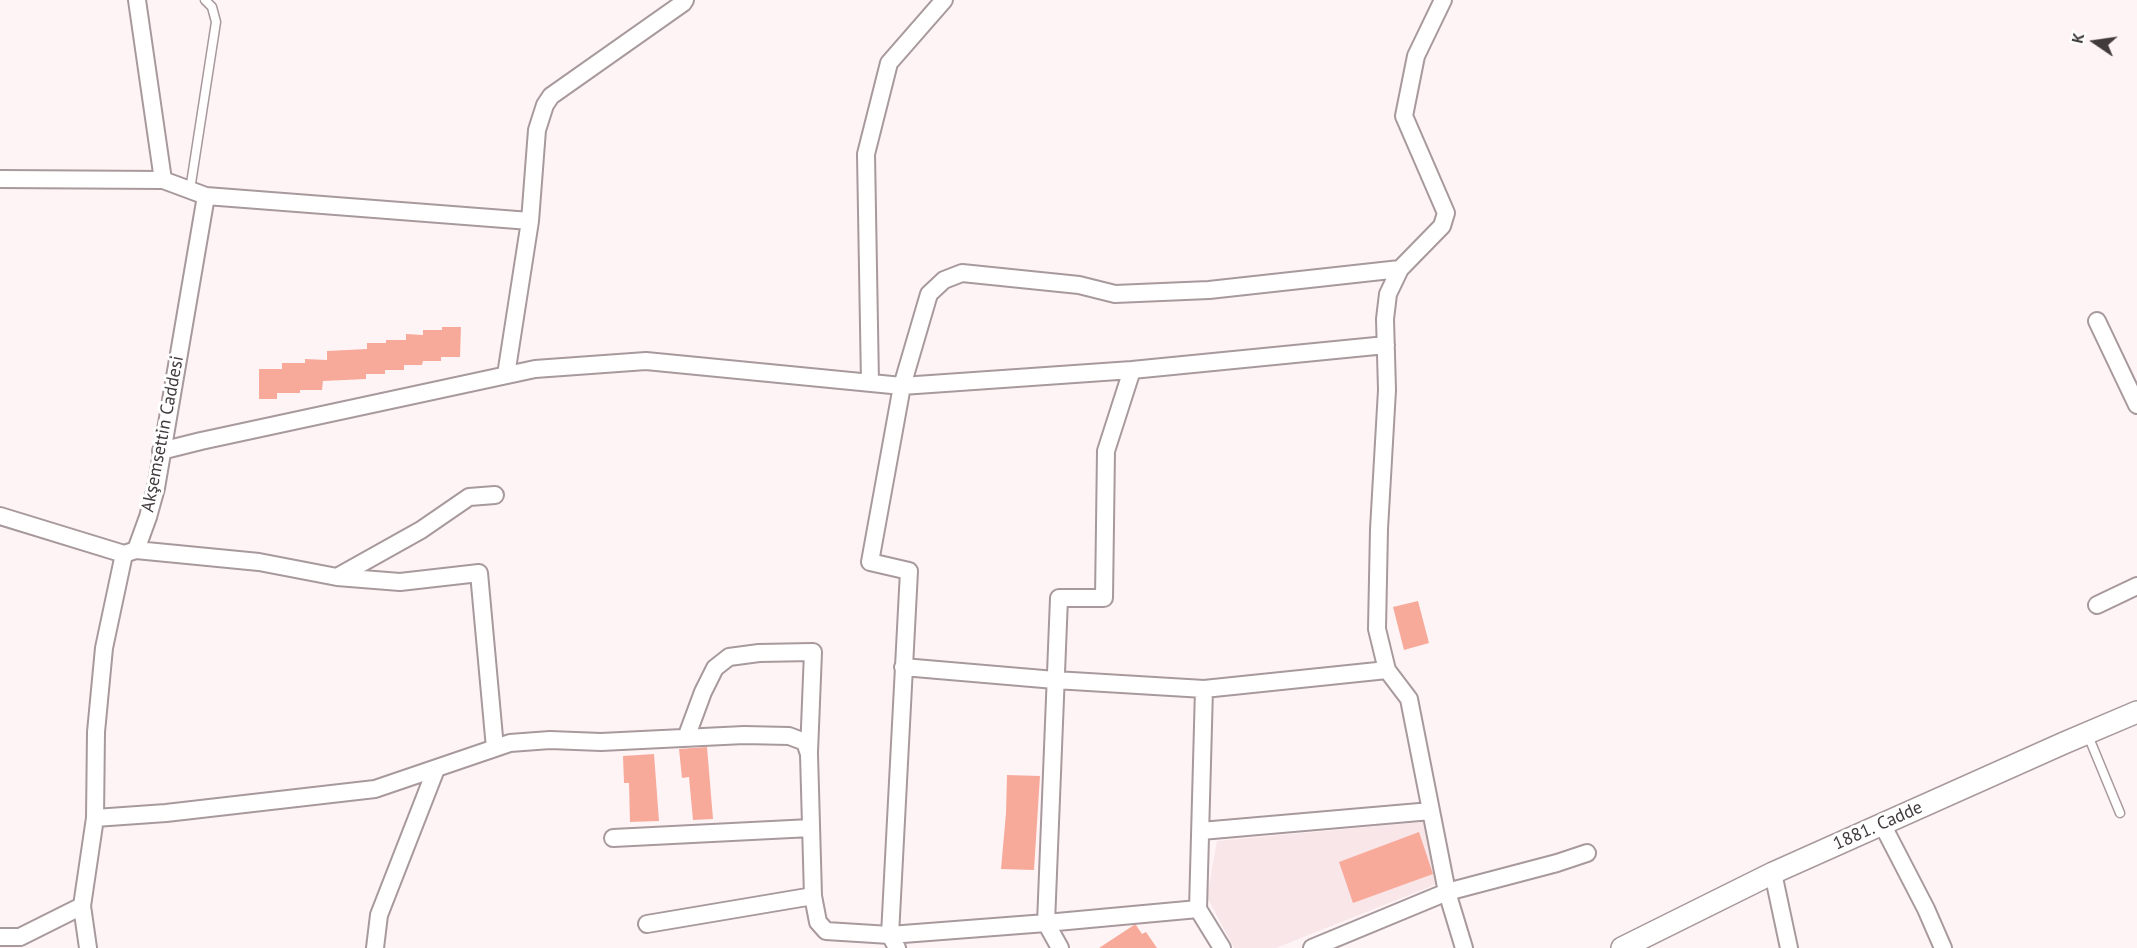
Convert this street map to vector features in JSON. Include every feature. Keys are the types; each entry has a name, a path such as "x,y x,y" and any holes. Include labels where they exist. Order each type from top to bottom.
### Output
{"street":[{"path":"137,0 163,180"},
{"path":"506,375 530,221 537,130 542,111 551,96 685,0"},
{"path":"870,383 866,154 889,63 944,0"},
{"path":"1443,0 1416,56 1404,116 1446,213 1442,226 1400,269 1388,294 1385,319 1387,390 1379,529 1377,629 1387,670 1409,699 1448,892 1464,948"},
{"path":"0,179 163,180 206,196 530,221"},
{"name":"Akşemsettin Caddesi","path":"88,948 82,906 95,818 96,732 104,648 130,552 148,517 156,488 206,196"},
{"path":"893,941 903,668 909,571 870,562 902,386 928,294 944,280 962,273 1079,285 1115,294 1209,290 1400,269"},
{"path":"2097,321 2137,405"},
{"path":"161,451 536,369 646,361 902,386 1132,370 1386,345"},
{"path":"1060,948 1046,923 1059,598 1104,598 1106,451 1132,370"},
{"path":"337,577 421,530 469,497 495,495"},
{"path":"0,516 130,552 259,562 337,577 400,582 478,573 495,748"},
{"path":"2097,605 2137,586"},
{"path":"686,738 714,668 729,657 759,653 813,652 809,754 813,896 818,922 826,931 893,941 1046,923 1198,909"},
{"path":"903,668 1204,689 1387,670"},
{"path":"1204,689 1198,909 1222,948"},
{"name":"1881. Cadde","path":"1623,948 1773,873 2137,712"},
{"path":"95,818 166,813 375,789 510,743 550,740 601,742 744,735 789,736 805,742 809,754"},
{"path":"375,948 379,915 436,769"},
{"path":"1201,831 1431,811"},
{"path":"1882,824 1926,909 1943,948"},
{"path":"613,838 811,828"},
{"path":"1312,948 1448,892 1587,853"},
{"path":"1773,873 1789,948"},
{"path":"647,924 813,896"},
{"path":"0,937 20,942 82,906"}],"lane":[{"path":"190,190 216,22 212,7 205,0"},
{"path":"2087,733 2120,813"}],"shaded area":[{"path":"1423,822 1439,883 1276,948 1234,948 1207,897 1217,841"}],"building":[{"path":"442,327 461,327 460,357 441,357 441,361 423,361 422,365 404,365 404,370 385,370 385,374 366,374 366,379 323,381 322,390 277,393 277,399 259,399 259,369 282,369 282,363 305,363 305,359 327,360 327,351 367,349 367,343 406,340 406,334 423,335 423,330 442,330"},
{"path":"1418,601 1429,643 1404,650 1393,607"},
{"path":"707,747 713,819 693,820 689,777 682,778 679,749"},
{"path":"654,754 659,821 630,822 629,783 624,783 623,756"},
{"path":"1007,775 1040,776 1034,870 1001,869"},
{"path":"1419,832 1433,874 1353,903 1339,862"},
{"path":"1134,925 1142,934 1146,932 1157,948 1099,948"}]}
